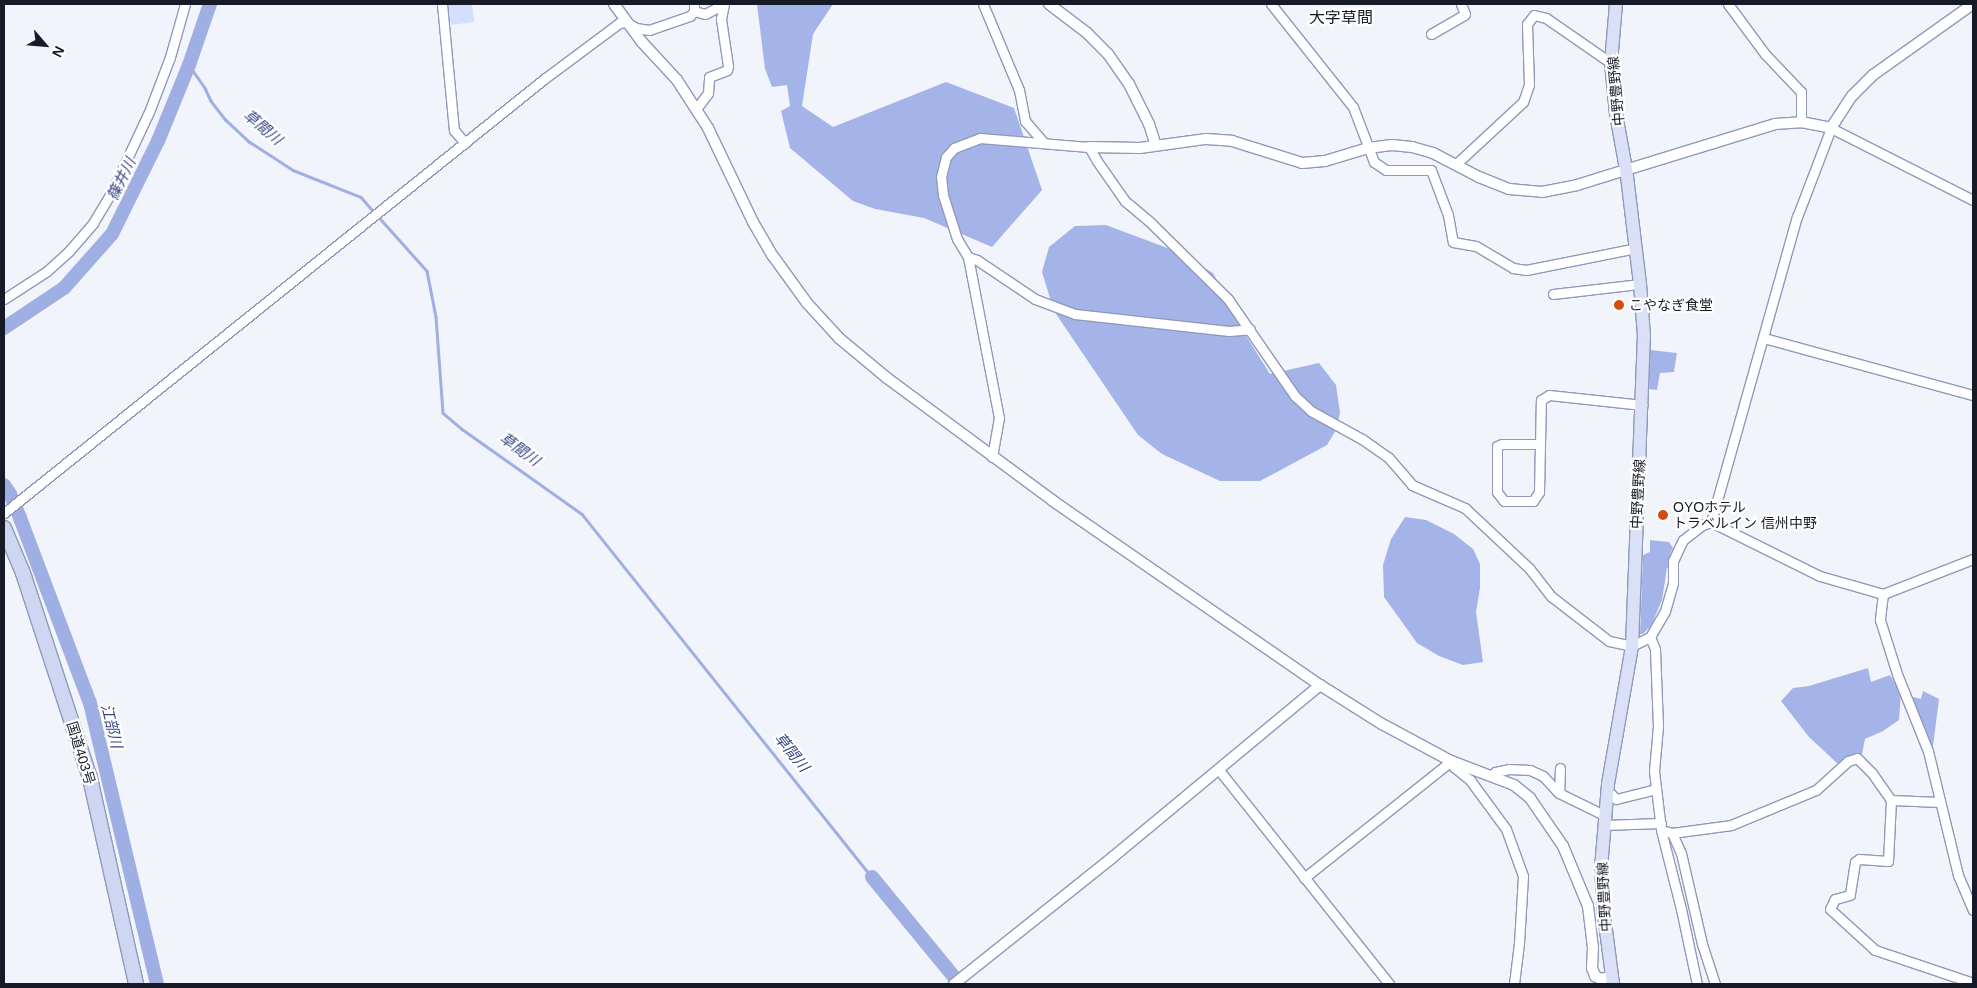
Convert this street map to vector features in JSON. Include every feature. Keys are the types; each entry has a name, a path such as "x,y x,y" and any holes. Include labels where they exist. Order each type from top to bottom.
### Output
{"highway":[{"name":"国道403号","path":"4,528 23,573 90,778 136,984"}],"main road":[{"name":"中野豊野線","path":"1612,980 1602,886 1604,820 1607,790 1632,646 1644,336 1636,248 1626,169 1616,114 1612,63 1616,4"}],"street":[{"path":"4,299 62,258 93,224 111,193 149,112 170,58 184,4"},
{"path":"442,4 454,130 465,143"},
{"path":"614,4 626,22 677,80 708,128 753,222 773,256 806,303 839,338 861,358 992,457 1088,526 1320,685 1382,724 1451,761 1514,785 1530,798 1562,846 1588,906 1593,948 1592,968 1595,976 1600,979 1612,980"},
{"path":"4,513 24,495 544,79 619,23 626,22 636,28 648,30 684,19 694,8 705,14 724,4"},
{"path":"696,109 708,93 709,77 726,70 728,66 721,19 724,4"},
{"path":"983,4 1019,90 1025,121 1043,142"},
{"path":"1049,4 1086,33 1108,54 1128,84 1149,124 1156,145"},
{"path":"1271,4 1353,107 1374,162 1386,170 1431,170 1448,215 1453,242 1476,246 1513,268 1536,269 1636,248"},
{"path":"1431,34 1465,14 1461,4"},
{"path":"1728,4 1765,54 1801,92 1801,122"},
{"path":"1711,522 1798,217 1831,128 1852,96 1873,75 1972,4"},
{"path":"1456,164 1523,102 1528,85 1527,24 1534,15 1546,18 1612,63"},
{"path":"992,457 998,418 968,257 958,239 944,195 941,177 950,152 958,146 980,138 1090,147 1140,148 1206,138 1232,141 1302,163 1325,161 1368,148 1392,145 1412,147 1433,153 1479,177 1509,189 1542,192 1577,185 1775,124 1801,122 1831,128 1973,200"},
{"path":"1090,147 1097,162 1125,201 1228,299 1295,396 1311,411 1362,439 1388,457 1412,485 1465,508 1529,568 1552,597 1591,630 1609,641 1632,646 1650,637 1664,611 1673,583 1673,561 1683,540 1702,525 1711,522 1820,576 1883,594 1973,559"},
{"path":"968,257 977,260 1035,299 1075,314 1229,331 1250,329"},
{"path":"1553,294 1640,284"},
{"path":"1764,338 1973,395"},
{"path":"1540,444 1502,444 1497,446 1497,492 1504,501 1533,501 1539,492 1541,400 1549,395 1642,405"},
{"path":"1883,594 1880,620 1897,674 1928,751 1958,875 1973,910"},
{"path":"1650,637 1655,650 1658,717 1654,771 1661,826 1682,909 1697,984"},
{"path":"954,984 1219,770 1320,685"},
{"path":"1672,833 1731,825 1790,802 1816,790 1848,761 1858,758 1892,800 1888,861 1860,859 1855,862 1850,895 1835,899 1830,909 1875,950 1970,980"},
{"path":"1304,878 1451,761"},
{"path":"1451,761 1454,768 1470,780 1506,829 1523,876 1519,944 1514,984"},
{"path":"1559,792 1560,768"},
{"path":"1492,776 1496,772 1509,769 1530,770 1543,776 1559,792 1604,820 1661,826 1672,833 1681,852 1702,944 1715,984"},
{"path":"1219,770 1389,984"},
{"path":"1607,790 1616,799 1656,789"},
{"path":"1892,800 1940,802"}],"shaded area":[{"path":"448,4 472,4 474,22 451,25"},
{"path":"757,4 833,4 813,34 802,106 833,127 946,82 1014,108 1042,190 992,247 924,218 875,209 853,201 790,148 781,111 790,106 787,85 772,87 765,69"},
{"path":"1106,225 1178,252 1213,273 1243,331 1270,374 1319,363 1336,385 1340,413 1336,430 1327,445 1260,481 1220,481 1162,454 1138,435 1054,311 1042,272 1049,247 1075,226"},
{"path":"1650,350 1677,353 1674,372 1660,373 1657,390 1649,389"},
{"path":"1405,517 1426,520 1454,534 1473,549 1480,564 1480,588 1476,612 1483,662 1463,665 1439,656 1417,643 1384,597 1383,565 1391,539"},
{"path":"1650,540 1669,542 1673,548 1670,554 1671,566 1667,568 1662,600 1651,626 1643,634 1640,634 1643,555 1650,552"},
{"path":"1868,668 1871,682 1890,675 1901,693 1899,720 1883,731 1865,739 1861,759 1849,757 1838,764 1809,737 1781,701 1793,688 1809,686"},
{"path":"1923,691 1939,699 1933,746 1928,748 1913,697 1921,699"}],"waterway":[{"name":"篠井川","path":"4,328 64,288 112,234 158,141 189,65 210,4"},
{"name":"草間川","path":"189,65 205,88 211,101 226,120 250,142 293,170 361,197 374,212"},
{"name":"草間川","path":"378,216 427,271 436,317 443,413 462,429 582,514 869,874"},
{"name":"江部川","path":"4,485 20,518 90,703 157,984"},
{"name":"草間川","path":"872,877 955,978"}],"place":[{"name":"こやなぎ食堂","path":"1619,305"},
{"name":"OYOホテル トラベルイン 信州中野","path":"1663,515"}],"district":[{"name":"大字草間","path":"1341,18"}]}
